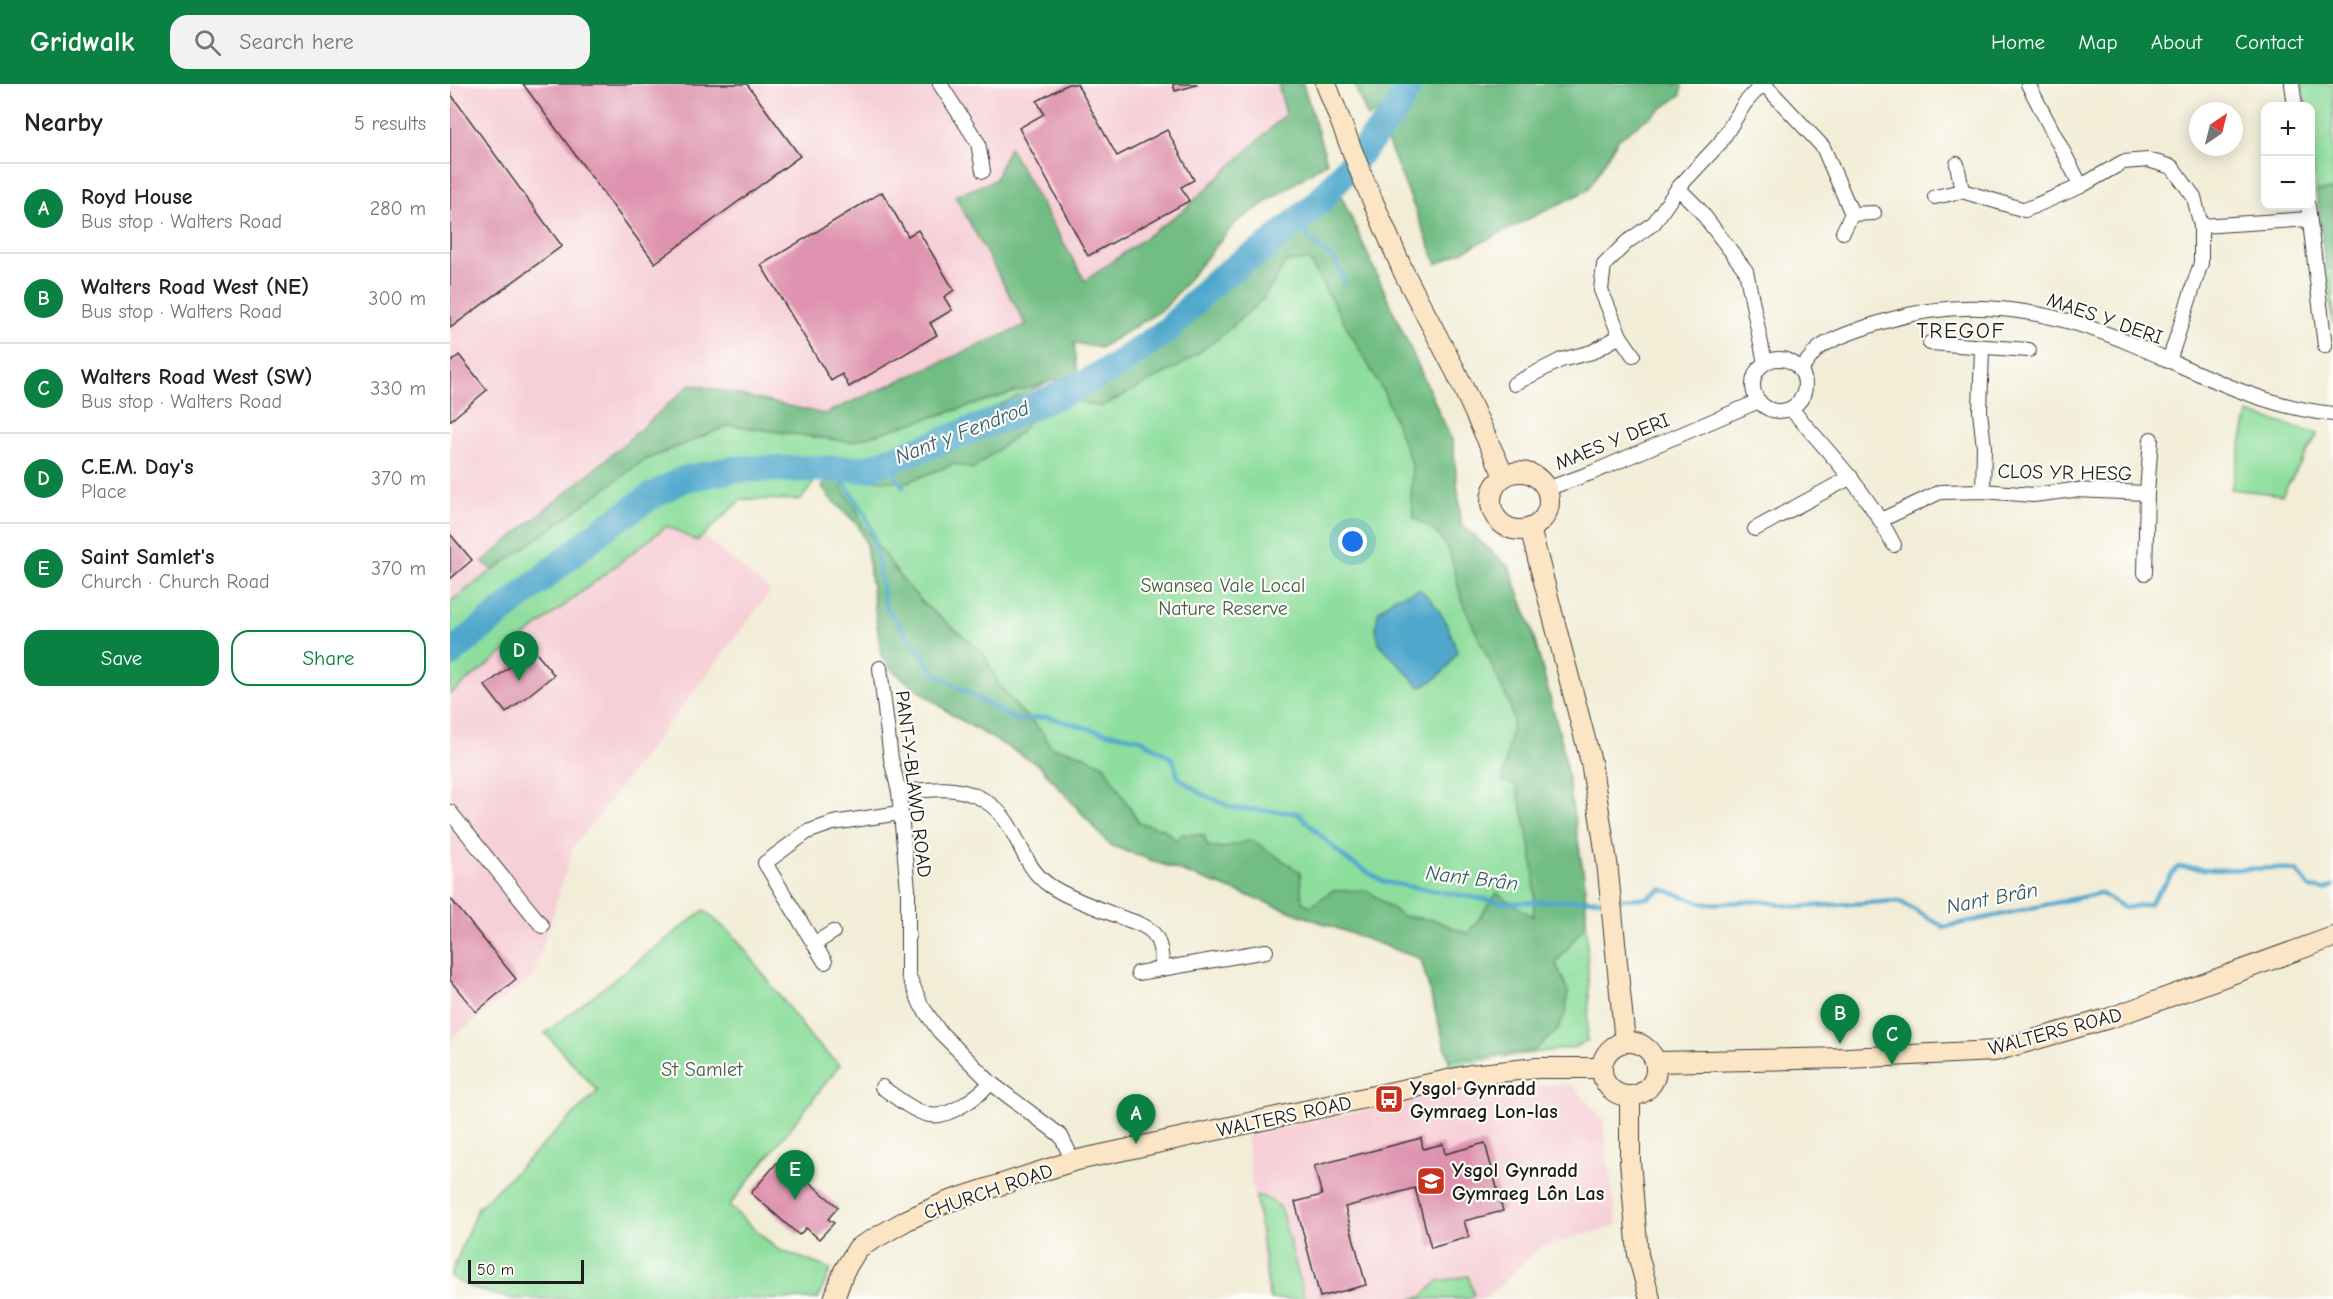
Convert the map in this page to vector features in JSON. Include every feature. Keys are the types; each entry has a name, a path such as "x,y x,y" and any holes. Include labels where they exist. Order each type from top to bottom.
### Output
{"main road":[{"path":"1326,84 1362,176 1404,273 1456,372 1504,476"},
{"path":"1520,472 1528,473 1536,476 1546,489 1549,496 1547,512 1537,525 1519,530 1509,528 1494,514 1491,504 1492,493 1496,483 1504,476 1520,472"},
{"path":"1530,528 1591,762 1607,862 1625,1042"},
{"name":"WALTERS ROAD","path":"1656,1062 1847,1058 1995,1051 2110,1018 2333,937"},
{"path":"1625,1042 1635,1042 1652,1053 1657,1072 1648,1089 1630,1096 1619,1094 1610,1088 1604,1079 1602,1068 1609,1051 1625,1042"},
{"name":"WALTERS ROAD","path":"1074,1161 1471,1075 1537,1068 1602,1068"},
{"path":"1630,1096 1630,1161 1638,1256 1650,1299"},
{"name":"CHURCH ROAD","path":"834,1299 844,1271 858,1248 944,1203 1074,1161"}],"street":[{"path":"940,84 978,143 983,171"},
{"path":"1633,355 1620,336 1601,290 1604,265 1627,242 1654,223 1678,188 1720,143 1745,103 1763,84 1823,147 1852,214 1843,232"},
{"path":"2028,84 2081,186"},
{"path":"2292,84 2294,102"},
{"path":"1935,197 1962,191 2025,210 2081,186 2123,162 2148,160 2172,167 2194,197 2201,226 2201,263 2169,361"},
{"path":"1956,164 1962,191"},
{"path":"1678,188 1699,208 1746,271 1765,363"},
{"path":"2201,226 2308,212 2325,346"},
{"path":"1852,214 1874,213"},
{"name":"MAES Y DERI","path":"1800,370 1819,348 1865,327 1899,317 1936,309 1970,306 2008,309 2059,318 2131,344 2241,391 2299,410 2333,414"},
{"path":"1514,384 1561,360 1592,352 1620,336"},
{"path":"1930,343 2029,350"},
{"name":"CLOS YR HESG","path":"1982,347 1980,412 1984,447 1983,491"},
{"path":"1777,359 1789,361 1800,370 1804,381 1804,391 1800,401 1791,409 1775,411 1759,401 1754,394 1753,382 1757,371 1765,363 1777,359"},
{"name":"MAES Y DERI","path":"1546,489 1591,473 1759,401"},
{"path":"1791,409 1851,477 1881,520 1894,545"},
{"name":"CLOS YR HESG","path":"2145,573 2151,439"},
{"path":"1755,529 1851,477"},
{"name":"CLOS YR HESG","path":"1881,520 1940,492 1983,491 2033,495 2074,490 2147,493"},
{"name":"PANT-Y-BLAWD ROAD","path":"880,668 891,759 899,792 908,890 908,974 921,1005 939,1031 991,1083 1061,1136 1074,1161"},
{"path":"899,792 950,788 977,796 1000,813 1018,838 1027,862 1048,884 1077,900 1142,925 1152,932 1158,942 1163,968"},
{"path":"450,812 542,926"},
{"path":"825,962 765,863 807,831 833,823 900,813"},
{"path":"814,944 833,932"},
{"path":"1138,973 1266,951"},
{"path":"882,1087 905,1103 931,1115 943,1114 960,1106 980,1094 991,1083"}],"shaded area":[{"path":"450,84 1278,84 1286,114 1185,209 1085,282 1009,148 995,180 956,197 1026,325 824,414 691,384 608,459 771,591 573,848 533,977 450,1039"},
{"name":"Ysgol Gynradd Gymraeg Lôn Las","path":"1572,1084 1603,1120 1617,1226 1541,1247 1486,1299 1267,1299 1246,1136 1469,1087"}],"green space":[{"path":"1278,84 1303,84 1327,162 1235,223 1164,309 1100,348 1074,343 1078,376 1051,381 850,442 730,425 643,461 494,570 482,562 608,458 691,384 824,414 1026,325 955,196 995,180 1009,147 1085,281 1185,209 1286,114"},
{"path":"1354,84 1398,84 1391,103 1368,118"},
{"path":"1417,84 1682,84 1681,95 1618,139 1588,190 1437,264 1386,138"},
{"path":"2302,84 2333,84 2333,324 2315,183 2315,102 2304,102"},
{"name":"Swansea Vale Local Nature Reserve","path":"1338,189 1453,443 1461,524 1509,567 1531,627 1562,743 1585,884 1589,1001 1587,1041 1575,1047 1450,1065 1421,959 1110,845 1039,765 954,716 893,671 881,655 866,543 858,525 829,497 845,473 868,471 1030,411 1094,383 1145,352 1192,314 1219,285 1264,254 1307,219"},
{"path":"1338,189 1453,443 1461,524 1509,567 1531,627 1562,743 1585,884 1586,924 1556,963 1568,991 1566,1012 1556,1032 1533,1051 1449,1060 1421,959 1110,845 1039,765 954,716 893,671 881,655 866,543 858,525 829,497 822,486 830,473 868,471 1018,415 1028,420 1023,430 973,469 954,464 907,482 849,479 841,487 857,510 863,525 901,578 925,605 983,652 997,682 1016,706 1042,732 1051,747 1078,753 1104,765 1139,823 1164,829 1177,841 1182,834 1204,835 1207,846 1224,848 1252,840 1300,872 1302,902 1311,906 1332,891 1367,890 1402,916 1434,920 1468,934 1497,893 1533,917 1533,867 1524,818 1516,785 1502,782 1513,721 1510,705 1464,606 1444,543 1436,532 1414,518 1411,500 1412,465 1384,393 1309,260 1286,262 1262,300 1219,338 1181,365 1101,407 1076,401 1072,393 1094,383 1145,352 1192,314 1219,285 1264,254 1307,219"},
{"path":"2333,190 2333,271 2325,263 2316,191"},
{"path":"1051,381 906,448 854,464 827,464 801,500 742,499 697,541 667,526 450,694 450,602 607,485 643,461 730,425 850,442"},
{"path":"2248,413 2318,434 2282,495 2231,489"},
{"name":"St Samlet","path":"704,910 736,938 813,1040 840,1065 729,1206 777,1249 831,1269 818,1299 512,1299 471,1288 450,1277 477,1209 598,1091 545,1033"},
{"path":"1256,1196 1262,1196 1280,1206 1305,1299 1270,1299"},
{"path":"1468,1276 1474,1295 1468,1299 1411,1299 1423,1296 1438,1281"}],"water":[{"path":"1419,589 1432,601 1443,617 1457,652 1442,673 1420,687 1379,643 1376,628 1378,612 1394,598"}],"building":[{"path":"523,84 747,84 800,156 655,263"},
{"path":"1068,84 1077,84 1117,156 1167,130 1194,180 1181,187 1189,201 1088,256 1019,128 1044,114 1037,101"},
{"path":"1173,84 1197,84 1197,85 1175,91"},
{"path":"450,93 562,246 450,328"},
{"path":"882,192 908,236 918,230 954,290 944,297 952,310 930,323 937,335 849,387 842,374 831,381 761,265"},
{"path":"459,355 487,390 450,421 450,363"},
{"path":"450,534 472,560 450,579"},
{"path":"533,649 554,675 506,713 485,686"},
{"path":"450,898 516,979 476,1012 450,980"},
{"path":"1421,1138 1423,1149 1443,1144 1445,1154 1485,1143 1503,1211 1464,1221 1469,1237 1431,1248 1415,1188 1345,1207 1366,1285 1320,1297 1295,1202 1322,1195 1314,1166"},
{"path":"781,1158 838,1207 828,1219 834,1223 819,1239 806,1228 799,1235 751,1193"}],"waterway":[{"name":"Nant y Fendrod","path":"450,654 603,529 650,497 684,479 735,469 866,469 1012,415 1075,388 1114,367 1169,329 1212,284 1264,249 1319,202 1395,112 1410,84"},
{"path":"1307,212 1307,238 1336,261 1345,284"},
{"path":"1240,251 1243,261"},
{"path":"887,461 903,487"},
{"name":"Nant Brân","path":"829,469 840,477 865,514 874,536 885,606 936,674 1015,720 1048,717 1098,731 1141,739 1173,759 1178,777 1200,793 1233,808 1297,813 1347,860 1384,882 1506,903 1606,899"},
{"name":"Nant Brân","path":"1614,899 1647,898 1662,889 1705,904 1759,901 1798,907 1899,901 1944,927 2100,893 2125,908 2149,904 2178,867 2216,870 2275,868 2297,871 2310,888 2325,890 2333,886"}],"place":[{"name":"C.E.M. Day's","path":"519,681"},
{"name":"Walters Road West (NE)","path":"1840,1044"},
{"name":"Walters Road West (SW)","path":"1892,1065"},
{"name":"Ysgol Gynradd Gymraeg Lon-las","path":"1389,1099"},
{"name":"Royd House","path":"1136,1144"},
{"name":"Ysgol Gynradd Gymraeg Lôn Las","path":"1431,1181"},
{"name":"Saint Samlet's","path":"795,1200"}],"district":[{"name":"TREGOF","path":"1961,330"}]}
